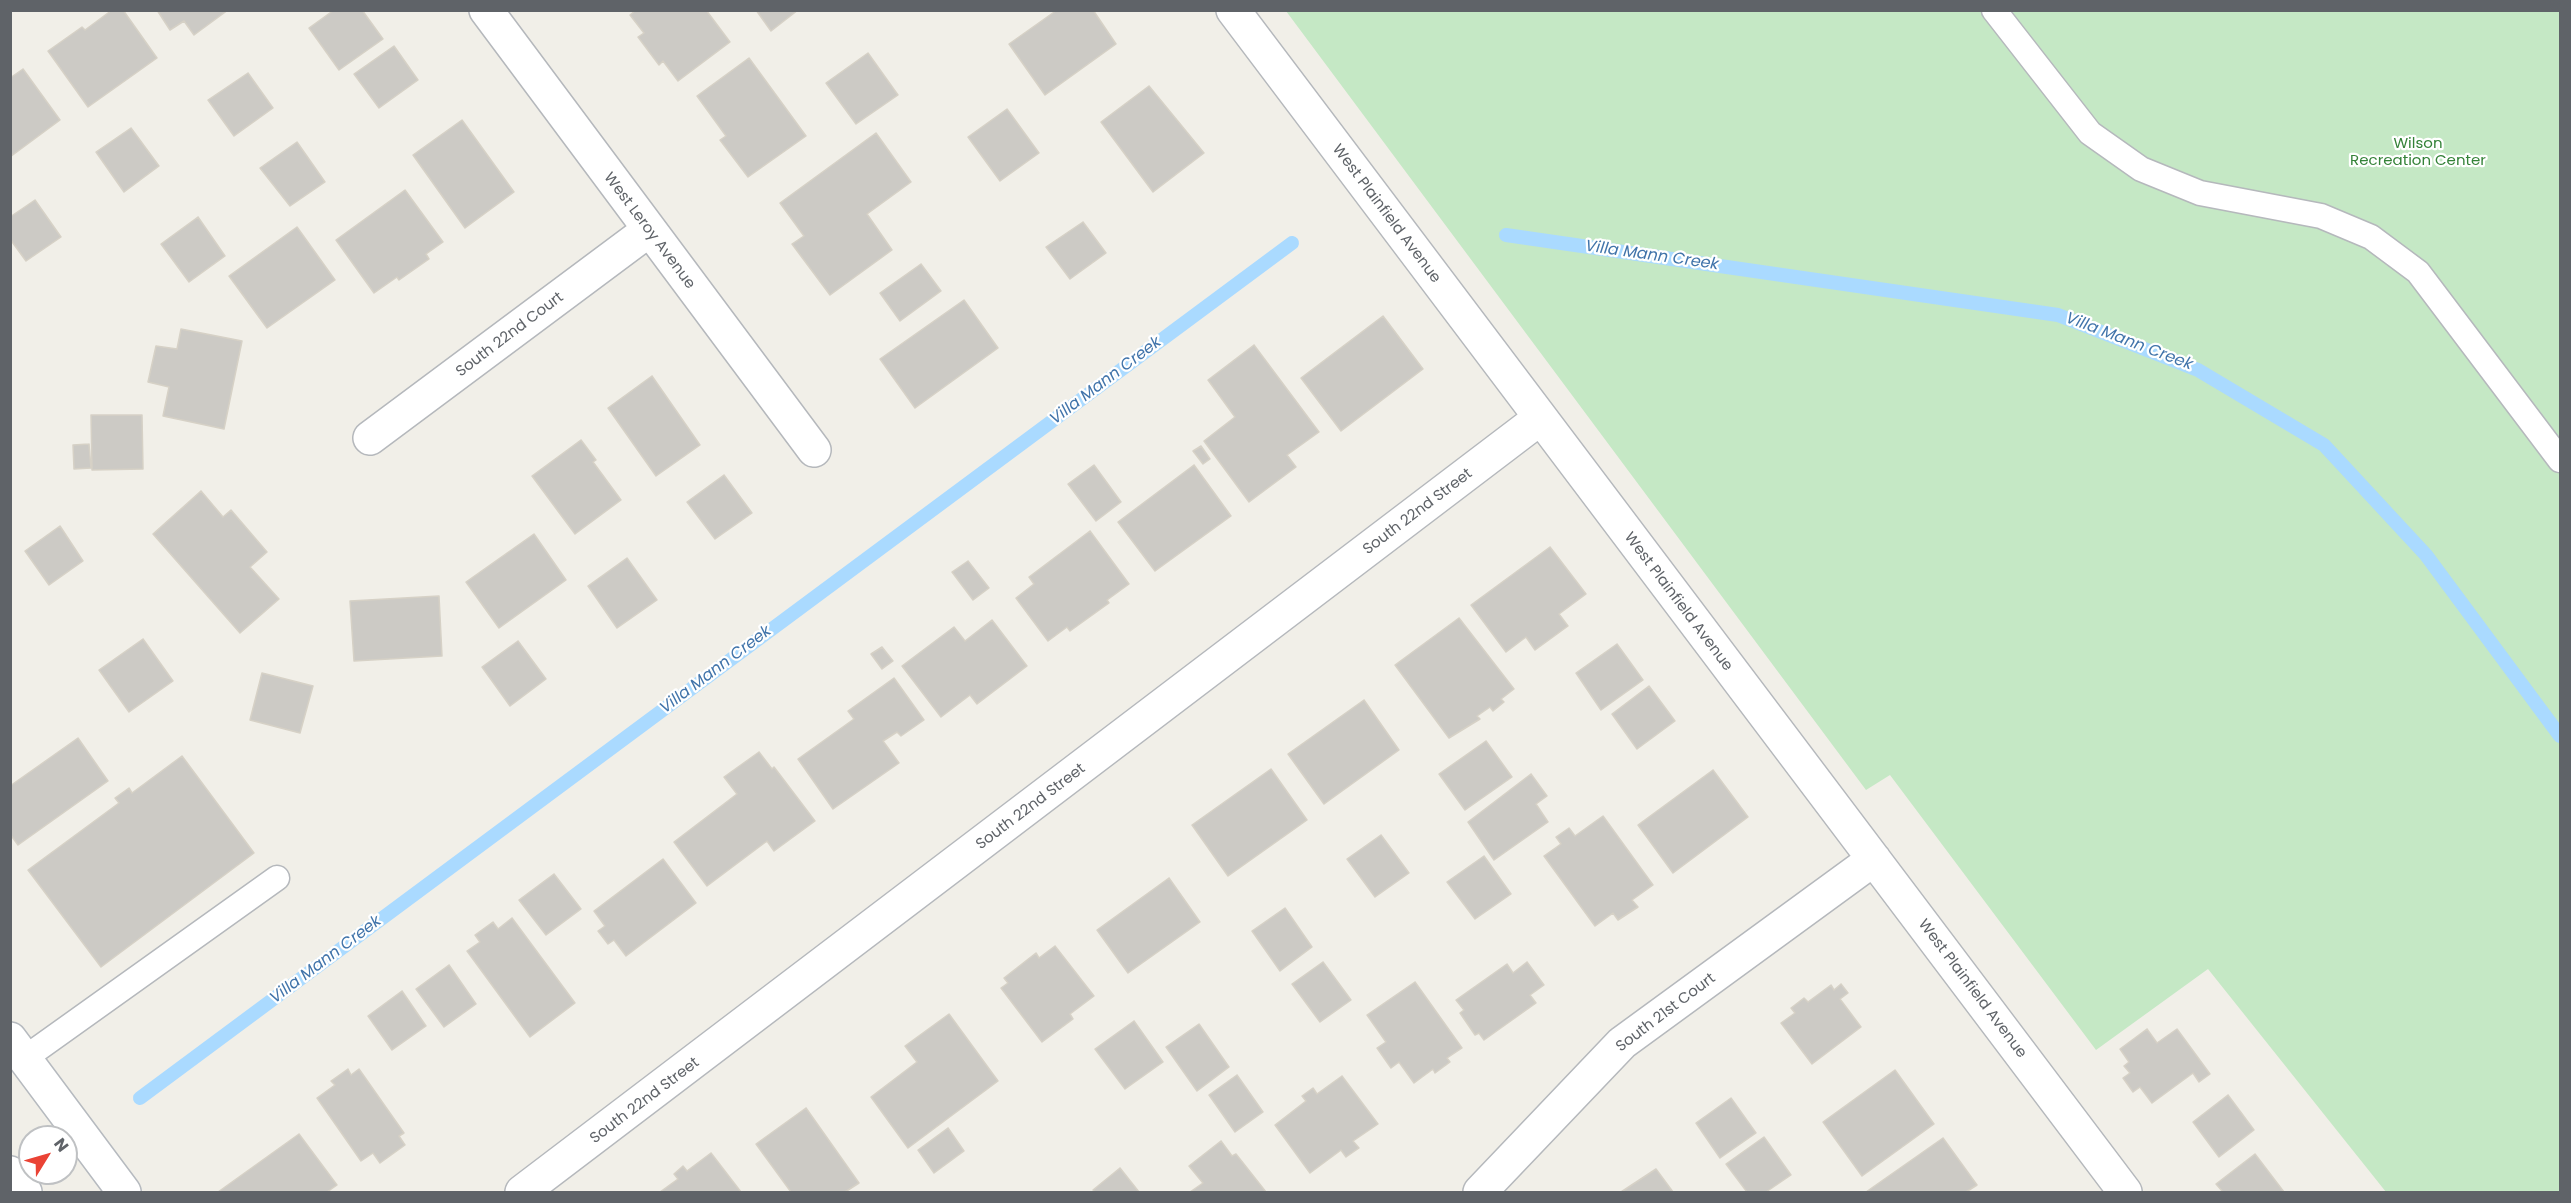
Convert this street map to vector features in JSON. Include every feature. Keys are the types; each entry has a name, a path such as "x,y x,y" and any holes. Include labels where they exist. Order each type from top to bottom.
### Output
{"street":[{"name":"West Leroy Avenue","path":"486,10 814,450"},
{"name":"West Plainfield Avenue","path":"1233,10 1539,419 2125,1192"},
{"name":"South 22nd Court","path":"370,438 649,230"},
{"name":"South 22nd Street","path":"522,1192 1539,419"},
{"name":"South 21st Court","path":"1480,1192 1622,1043 1874,860"},
{"path":"18,1049 124,1192"},
{"path":"10,1173 25,1192"}],"lane":[{"path":"1994,10 2090,133 2141,168 2200,193 2320,216 2371,237 2418,272 2560,460"},
{"path":"18,1049 277,878"}],"green space":[{"name":"Wilson Recreation Center","path":"1286,11 2560,11 2560,1192 2386,1192 2208,969 2096,1050 1890,775 1866,790"}],"building":[{"path":"112,10 123,10 157,58 88,107 48,51 82,27 85,30"},
{"path":"157,10 228,10 194,35 184,21 170,30"},
{"path":"334,10 362,10 383,39 339,70 309,28"},
{"path":"636,10 706,10 730,42 678,81 663,61 659,65 638,37 644,33 630,15"},
{"path":"756,10 798,10 771,31"},
{"path":"1057,10 1093,10 1116,44 1045,95 1009,44"},
{"path":"394,46 418,80 379,108 354,74"},
{"path":"868,53 898,95 856,124 826,83"},
{"path":"749,58 806,136 748,177 720,140 726,136 697,96"},
{"path":"23,69 60,120 10,157 10,78"},
{"path":"248,73 273,108 234,136 208,100"},
{"path":"1149,86 1204,153 1153,192 1101,122"},
{"path":"1007,109 1039,153 1000,181 968,137"},
{"path":"462,120 514,192 465,228 413,155"},
{"path":"131,128 159,166 124,192 96,152"},
{"path":"876,133 911,182 867,214 892,250 830,295 792,244 804,236 780,203"},
{"path":"297,142 325,182 290,206 260,168"},
{"path":"405,190 443,242 426,254 429,259 399,280 397,277 374,293 336,240"},
{"path":"35,200 61,237 26,261 10,239 10,217"},
{"path":"198,217 225,256 189,282 161,244"},
{"path":"1083,222 1106,253 1070,279 1046,247"},
{"path":"297,227 335,280 267,328 229,276"},
{"path":"921,264 941,291 900,321 880,293"},
{"path":"964,300 998,348 915,408 880,359"},
{"path":"1383,316 1423,369 1341,431 1301,378"},
{"path":"181,329 242,341 224,429 163,416 169,387 148,382 156,346 177,349"},
{"path":"1254,345 1319,432 1287,455 1296,467 1249,502 1204,441 1235,417 1208,380"},
{"path":"652,376 700,445 656,476 608,408"},
{"path":"91,415 142,415 143,469 92,470"},
{"path":"581,440 596,460 593,462 621,500 575,534 532,476"},
{"path":"89,444 91,468 74,469 73,445"},
{"path":"1201,446 1210,459 1203,464 1193,451"},
{"path":"1094,465 1121,502 1096,521 1068,484"},
{"path":"1194,465 1231,516 1155,571 1118,522"},
{"path":"724,475 752,513 715,539 687,502"},
{"path":"201,491 223,517 231,510 267,552 250,567 279,599 240,633 153,534"},
{"path":"60,526 83,561 49,585 25,551"},
{"path":"1090,531 1129,584 1107,600 1109,603 1070,631 1067,627 1048,641 1016,598 1034,584 1029,577"},
{"path":"534,534 566,580 499,628 466,582"},
{"path":"1550,547 1586,594 1559,614 1568,626 1535,650 1526,637 1506,652 1471,605"},
{"path":"627,558 657,600 617,628 588,586"},
{"path":"968,561 989,588 973,600 952,572"},
{"path":"439,596 442,656 354,661 350,601"},
{"path":"1459,618 1514,689 1501,699 1504,702 1493,711 1490,707 1477,716 1480,719 1449,738 1395,665"},
{"path":"992,620 1027,666 977,704 970,695 941,717 902,666 954,627 965,641"},
{"path":"143,639 173,681 129,712 99,670"},
{"path":"518,641 546,679 510,706 482,667"},
{"path":"1617,644 1643,680 1601,710 1576,673"},
{"path":"882,647 893,661 882,669 871,654"},
{"path":"262,673 313,686 300,733 250,720"},
{"path":"894,678 924,720 901,736 897,732 883,741 899,763 833,809 798,759 854,719 848,711"},
{"path":"1649,686 1675,721 1637,749 1612,714"},
{"path":"1364,700 1399,750 1324,804 1288,754"},
{"path":"78,738 108,781 18,845 10,834 10,786"},
{"path":"1486,741 1512,777 1465,810 1439,774"},
{"path":"759,752 772,769 774,767 815,821 774,851 767,841 707,886 674,842 737,794 724,777"},
{"path":"182,756 254,853 101,967 28,870 119,803 115,798 129,788 132,793"},
{"path":"1271,769 1307,820 1228,876 1192,825"},
{"path":"1713,770 1748,817 1673,873 1638,825"},
{"path":"1531,774 1547,796 1536,804 1548,822 1494,860 1468,822"},
{"path":"1603,816 1653,885 1632,900 1638,907 1618,920 1613,913 1595,926 1544,856 1561,844 1556,837 1569,828 1575,836"},
{"path":"1381,835 1409,873 1375,897 1347,859"},
{"path":"1484,856 1511,894 1475,919 1447,882"},
{"path":"663,859 696,903 626,956 614,940 608,944 598,931 605,926 594,911"},
{"path":"554,874 581,909 546,935 519,900"},
{"path":"1169,878 1200,922 1128,973 1097,930"},
{"path":"1285,908 1312,947 1280,971 1252,931"},
{"path":"512,918 575,1003 530,1037 467,951 480,942 475,935 493,922 498,929"},
{"path":"1055,946 1094,996 1070,1014 1073,1019 1042,1042 1001,988 1008,983 1004,978 1036,953 1039,958"},
{"path":"1323,962 1351,1000 1320,1022 1292,984"},
{"path":"1527,962 1544,985 1530,995 1536,1003 1484,1040 1479,1033 1475,1035 1460,1013 1464,1010 1456,1000 1507,964 1513,973"},
{"path":"449,965 476,1004 444,1027 416,989"},
{"path":"1415,982 1462,1048 1447,1058 1450,1062 1435,1073 1433,1069 1414,1083 1399,1062 1391,1068 1377,1048 1386,1042 1367,1015"},
{"path":"1841,984 1848,993 1840,999 1861,1027 1812,1064 1781,1023 1795,1013 1791,1008 1804,998 1808,1002 1831,985 1834,990"},
{"path":"402,991 426,1026 392,1050 368,1016"},
{"path":"949,1014 998,1081 908,1148 871,1097 917,1062 905,1046"},
{"path":"1134,1021 1163,1062 1125,1089 1095,1049"},
{"path":"1199,1024 1229,1067 1197,1091 1166,1047"},
{"path":"2147,1029 2157,1043 2177,1029 2210,1074 2199,1082 2193,1073 2152,1103 2140,1087 2133,1092 2123,1078 2130,1073 2124,1066 2129,1062 2120,1049"},
{"path":"348,1069 351,1075 359,1069 404,1133 399,1136 405,1145 380,1163 373,1153 361,1161 317,1098 335,1085 331,1081"},
{"path":"1895,1070 1934,1124 1862,1176 1823,1122"},
{"path":"1237,1075 1263,1112 1235,1132 1209,1095"},
{"path":"1342,1076 1378,1124 1353,1141 1359,1148 1346,1157 1341,1150 1310,1173 1275,1125 1306,1101 1302,1096 1313,1088 1317,1094"},
{"path":"2228,1095 2254,1130 2219,1157 2193,1122"},
{"path":"1731,1098 1756,1133 1720,1158 1696,1123"},
{"path":"806,1108 859,1183 845,1192 791,1192 756,1144"},
{"path":"948,1128 964,1151 934,1173 918,1150"},
{"path":"299,1134 337,1185 327,1192 218,1192"},
{"path":"1764,1137 1791,1175 1766,1192 1747,1192 1726,1164"},
{"path":"1943,1138 1977,1185 1966,1192 1866,1192"},
{"path":"1221,1141 1232,1156 1236,1154 1266,1192 1190,1192 1203,1183 1189,1166"},
{"path":"711,1153 741,1192 660,1192 678,1179 674,1174 683,1166 687,1171"},
{"path":"2255,1154 2284,1192 2223,1192 2216,1184"},
{"path":"1120,1168 1139,1192 1095,1192 1093,1190"},
{"path":"1656,1169 1673,1192 1621,1192"}],"waterway":[{"name":"Villa Mann Creek","path":"1506,235 2058,315 2198,370 2324,445 2426,555 2560,736"},
{"name":"Villa Mann Creek","path":"140,1098 1292,243"}]}
